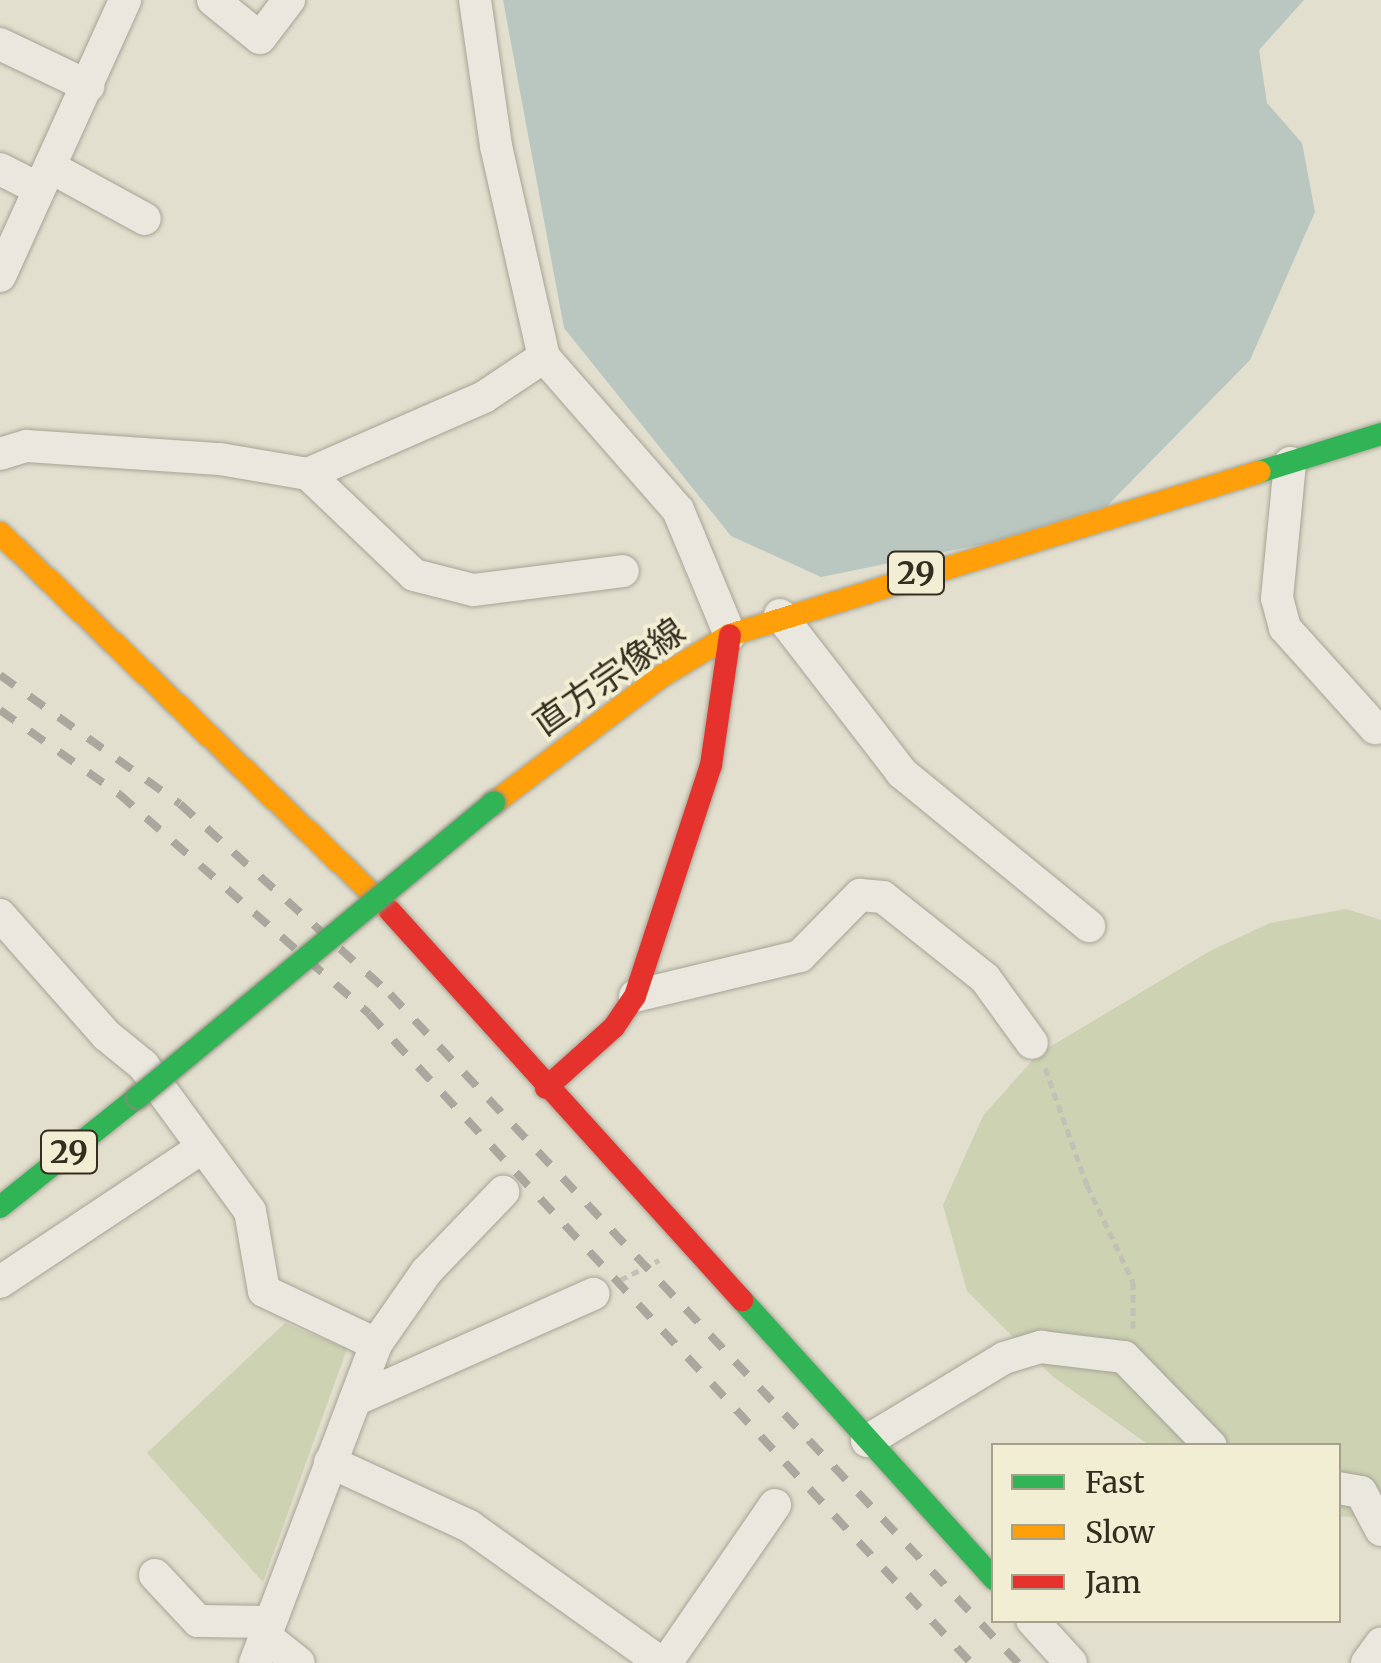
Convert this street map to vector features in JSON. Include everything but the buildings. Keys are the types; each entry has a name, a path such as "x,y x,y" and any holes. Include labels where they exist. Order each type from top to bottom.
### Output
{"street":[{"path":"213,0 260,38 289,0"},
{"path":"475,0 513,232 544,356 678,510 730,635 711,766 636,996 614,1027 546,1088"},
{"path":"0,276 88,86 121,1"},
{"path":"0,44 88,86"},
{"path":"0,169 44,178 145,218"},
{"path":"0,454 27,446 220,459 308,474 484,396 544,356"},
{"name":"直方宗像線","path":"0,1207 494,803 662,676 730,635 780,615 1381,434"},
{"path":"1290,462 1277,598 1285,628 1375,728"},
{"path":"308,474 414,575 473,590 624,571"},
{"path":"0,533 398,918 546,1088 991,1575"},
{"path":"780,615 902,774 1089,926"},
{"path":"636,996 800,956 860,895 884,897 985,978 1032,1043"},
{"path":"0,915 106,1035 142,1065 199,1150 250,1211 264,1291 376,1344"},
{"path":"0,1282 199,1150"},
{"path":"263,1640 376,1344 427,1271 503,1192"},
{"path":"355,1400 593,1294"},
{"path":"868,1441 1004,1358 1041,1347 1124,1357 1208,1443"},
{"path":"330,1462 470,1526 664,1663 775,1504"},
{"path":"1341,1489 1361,1492 1381,1530"},
{"path":"155,1576 198,1621 263,1640 298,1663"},
{"path":"1035,1623 1071,1663"},
{"path":"1366,1663 1381,1644"}],"path":[{"path":"1032,1043 1133,1282 1134,1323 1124,1357"},
{"path":"593,1294 688,1244"}],"green space":[{"path":"1346,909 1381,920 1381,1520 1341,1516 1341,1443 1146,1443 1052,1376 967,1291 943,1205 983,1116 1038,1054 1210,951 1270,923"},
{"path":"285,1323 347,1349 263,1582 147,1453"}],"shaded area":[{"path":"503,0 1304,0 1259,50 1267,103 1302,143 1315,212 1250,360 1107,506 993,542 821,577 731,536 564,328"}],"railway":[{"path":"0,675 180,804 390,994 1018,1663"},
{"path":"0,710 119,794 369,1014 971,1663"}],"traffic: fast":[{"path":"1259,472 1381,434"},
{"path":"138,1097 494,803"},
{"path":"0,1207 138,1097"},
{"path":"742,1300 991,1576"}],"traffic: slow":[{"path":"494,803 662,676 730,635 1259,472"},
{"path":"0,533 390,911"}],"traffic: jam":[{"path":"546,1088 614,1027 635,996 711,765 730,635"},
{"path":"390,911 742,1300"}]}
